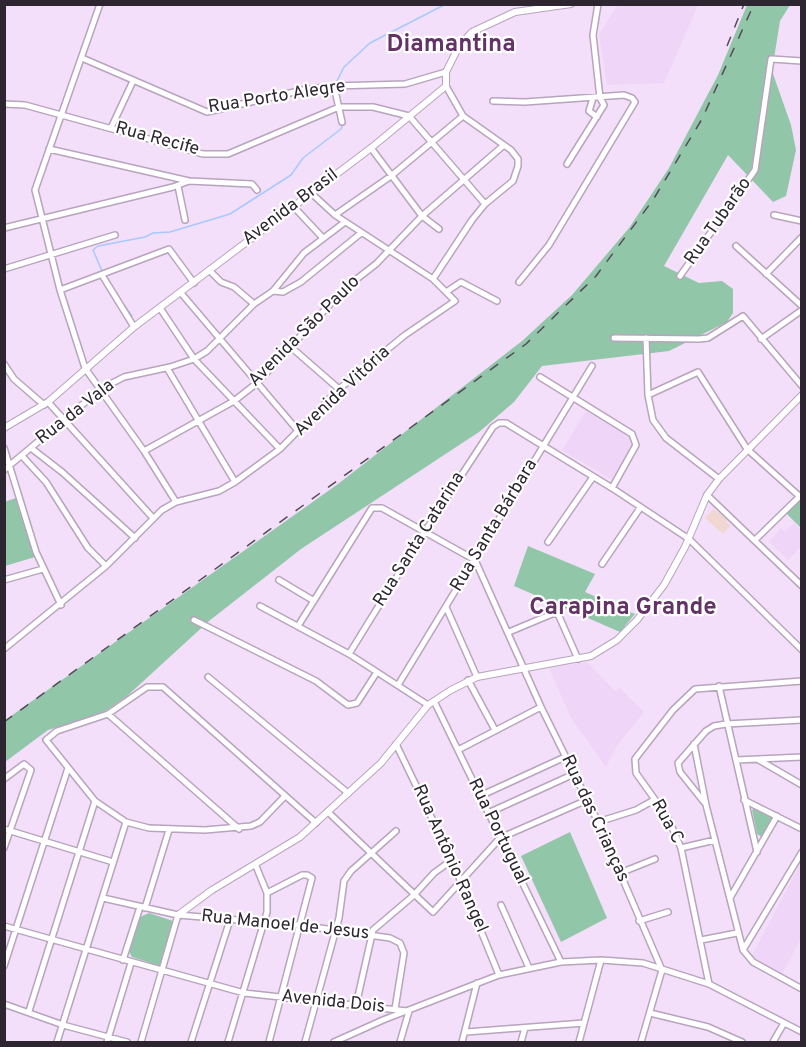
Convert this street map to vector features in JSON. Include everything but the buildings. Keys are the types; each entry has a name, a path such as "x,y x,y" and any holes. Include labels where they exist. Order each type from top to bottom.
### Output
{"street":[{"path":"100,4 35,190 50,255 85,368 144,451 176,502"},
{"path":"433,279 486,204 518,173 516,155 463,116 446,86 446,72 459,46 472,32 515,12 571,4"},
{"path":"567,164 604,105 600,98 593,35 598,4"},
{"name":"Rua Porto Alegre","path":"82,58 207,112 275,95 334,86 405,84 446,72"},
{"name":"Rua Tubarão","path":"680,276 755,170 771,59 801,61"},
{"path":"111,128 133,81"},
{"path":"334,86 342,122"},
{"name":"Avenida Brasil","path":"4,428 46,403 134,327 371,148 446,86"},
{"path":"493,100 600,98 624,95 635,102 549,245 519,282"},
{"path":"593,98 589,111 597,117"},
{"name":"Rua Recife","path":"4,104 25,105 203,154 228,154 339,107 373,107 409,116"},
{"path":"409,116 486,204"},
{"path":"335,215 391,176 463,116"},
{"name":"Avenida São Paulo","path":"144,451 234,401 257,383 292,348 345,288 391,251 422,216 504,145"},
{"path":"371,148 422,216 439,229"},
{"path":"49,149 189,181 252,184 257,190"},
{"path":"4,228 41,217 178,186 189,181"},
{"path":"178,186 185,220"},
{"path":"310,192 335,215 433,279 446,292 461,282 497,301"},
{"path":"293,206 322,237"},
{"path":"774,215 801,221"},
{"path":"273,291 304,253 322,237 345,222"},
{"path":"273,291 283,292 301,282 361,232"},
{"path":"4,269 115,235"},
{"path":"766,274 801,237"},
{"path":"736,246 801,306"},
{"path":"60,290 169,249 194,282"},
{"path":"210,271 221,282 234,287 254,304"},
{"path":"102,275 134,327"},
{"name":"Rua da Vala","path":"7,468 101,389 124,376 166,368 194,359 220,341 254,304 273,291"},
{"name":"Avenida Vitória","path":"4,649 61,605 106,566 153,518 176,502 205,496 235,482 280,449 339,389 405,335 454,301 446,292"},
{"path":"182,293 220,341 299,432"},
{"path":"160,308 194,359 280,449"},
{"path":"761,339 801,310"},
{"path":"614,338 708,338 742,316 801,386"},
{"path":"646,338 648,395 653,420 658,430 719,479"},
{"path":"292,348 339,389"},
{"path":"4,363 14,379 65,420 153,518"},
{"name":"Rua Santa Bárbara","path":"398,685 592,366"},
{"path":"166,368 235,482"},
{"path":"648,395 698,372 747,449 800,495 755,540"},
{"path":"540,377 632,434 636,445 612,488"},
{"path":"141,1042 178,915 205,894 288,846 316,823 381,763 431,703 477,677 578,659 603,651 637,620 664,585 689,539 707,495 719,479 801,394"},
{"name":"Rua Santa Catarina","path":"349,654 493,427 506,423 543,446"},
{"path":"543,446 689,539 801,650"},
{"path":"4,448 7,468 43,569 61,605"},
{"path":"31,448 135,538"},
{"path":"22,456 46,482 88,548 106,566"},
{"path":"548,542 593,477"},
{"path":"707,495 801,586"},
{"path":"298,626 372,508 381,508 475,560"},
{"path":"602,564 640,508"},
{"name":"Rua das Crianças","path":"475,560 541,707 598,822 662,970"},
{"path":"4,580 43,569"},
{"path":"279,580 314,601"},
{"path":"260,606 349,654 431,703"},
{"path":"446,607 477,677"},
{"path":"509,632 552,614 558,614 578,659"},
{"path":"194,620 316,681 348,705 357,703 377,672"},
{"path":"208,677 348,793"},
{"path":"468,681 495,730"},
{"path":"757,852 719,686 801,681"},
{"name":"Rua C","path":"709,984 681,848 668,818 636,773 635,759 682,700 698,688 719,686"},
{"path":"285,796 260,822 239,829 169,830 126,822 95,801 47,745 46,740 51,734 108,714 147,687 163,687 316,823"},
{"name":"Rua Portugual","path":"431,703 458,750 561,962"},
{"path":"458,750 541,707"},
{"path":"108,714 239,829"},
{"path":"706,805 678,767 681,758 714,726 801,720"},
{"name":"Rua Antônio Rangel","path":"396,744 462,882 499,975"},
{"path":"694,744 706,805 743,950 753,962 801,989"},
{"path":"480,796 566,757"},
{"path":"736,760 801,757"},
{"path":"757,759 801,785"},
{"path":"4,779 24,765 29,766 31,770 7,830 4,848"},
{"path":"4,966 68,768"},
{"path":"488,813 574,774"},
{"path":"328,812 413,896 428,909 436,911 500,838 587,800"},
{"path":"598,822 636,810 654,800"},
{"path":"744,800 801,829"},
{"path":"29,1011 77,852 95,801"},
{"path":"729,898 777,816"},
{"path":"57,1042 88,950 126,822"},
{"path":"7,830 113,862"},
{"path":"123,960 169,830"},
{"path":"305,1042 335,930 346,877 370,852 396,831"},
{"path":"681,848 716,840"},
{"path":"743,950 801,852"},
{"path":"620,873 655,859"},
{"path":"356,1005 371,934 384,919 413,896 434,873 452,860"},
{"path":"228,1042 265,923 267,893 255,866"},
{"path":"267,893 302,875 310,875 312,884 279,998 269,1042"},
{"name":"Rua Manoel de Jesus","path":"103,898 178,915 299,926 390,938 403,947 395,1009"},
{"path":"501,905 529,968"},
{"path":"639,921 668,912"},
{"path":"191,1042 230,920"},
{"name":"Avenida Dois","path":"4,926 244,993 409,1011 499,975 529,968 561,962 632,961 709,984 801,1032"},
{"path":"701,940 737,933"},
{"path":"579,1042 601,960"},
{"path":"108,1040 131,963"},
{"path":"641,1042 662,970"},
{"path":"462,1042 477,983"},
{"path":"4,1004 108,1040 128,1042"},
{"path":"334,1042 409,1011"},
{"path":"400,1042 409,1011"},
{"path":"650,1013 708,1027 742,1042"},
{"path":"466,1032 584,1023"},
{"path":"772,1042 784,1023"},
{"path":"521,1042 525,1028"}],"shaded area":[{"path":"618,5 698,5 664,83 607,85 599,34"},
{"path":"586,411 631,438 633,443 612,480 562,450"},
{"path":"713,509 728,519 726,522 730,526 723,534 705,518"},
{"path":"794,523 801,530 801,547 788,560 769,542 781,528 785,532"},
{"path":"587,662 615,691 620,688 644,712 616,747 606,767 571,718 549,668"},
{"path":"801,863 801,939 782,974 751,957"}],"green space":[{"path":"747,5 790,5 780,21 772,71 791,125 796,150 786,196 773,202 728,155 664,266 699,283 722,281 733,289 733,313 727,322 669,351 542,366 514,402 479,432 301,549 209,621 126,697 101,714 48,730 5,762 4,721 338,484 522,341 572,295 629,228 669,168 718,75"},
{"path":"16,498 35,557 5,566 4,502"},
{"path":"801,500 801,528 786,513"},
{"path":"528,546 595,574 585,592 635,614 620,632 514,586"},
{"path":"755,808 774,818 762,837 757,834 752,810"},
{"path":"570,832 607,918 561,942 521,856"},
{"path":"149,913 173,921 160,966 132,957 129,952 140,917"}],"waterway":[{"path":"336,83 344,67 370,43 446,4"},
{"path":"102,271 93,250 98,246 145,237 153,233 170,232 230,214 291,175 303,158 341,129 343,124"},
{"path":"124,305 132,316"}],"railway":[{"path":"727,46 744,4"},
{"path":"4,722 526,344 596,276 653,200 702,119 754,4"}],"district":[{"name":"Diamantina","path":"451,46"},
{"name":"Carapina Grande","path":"623,609"}]}
